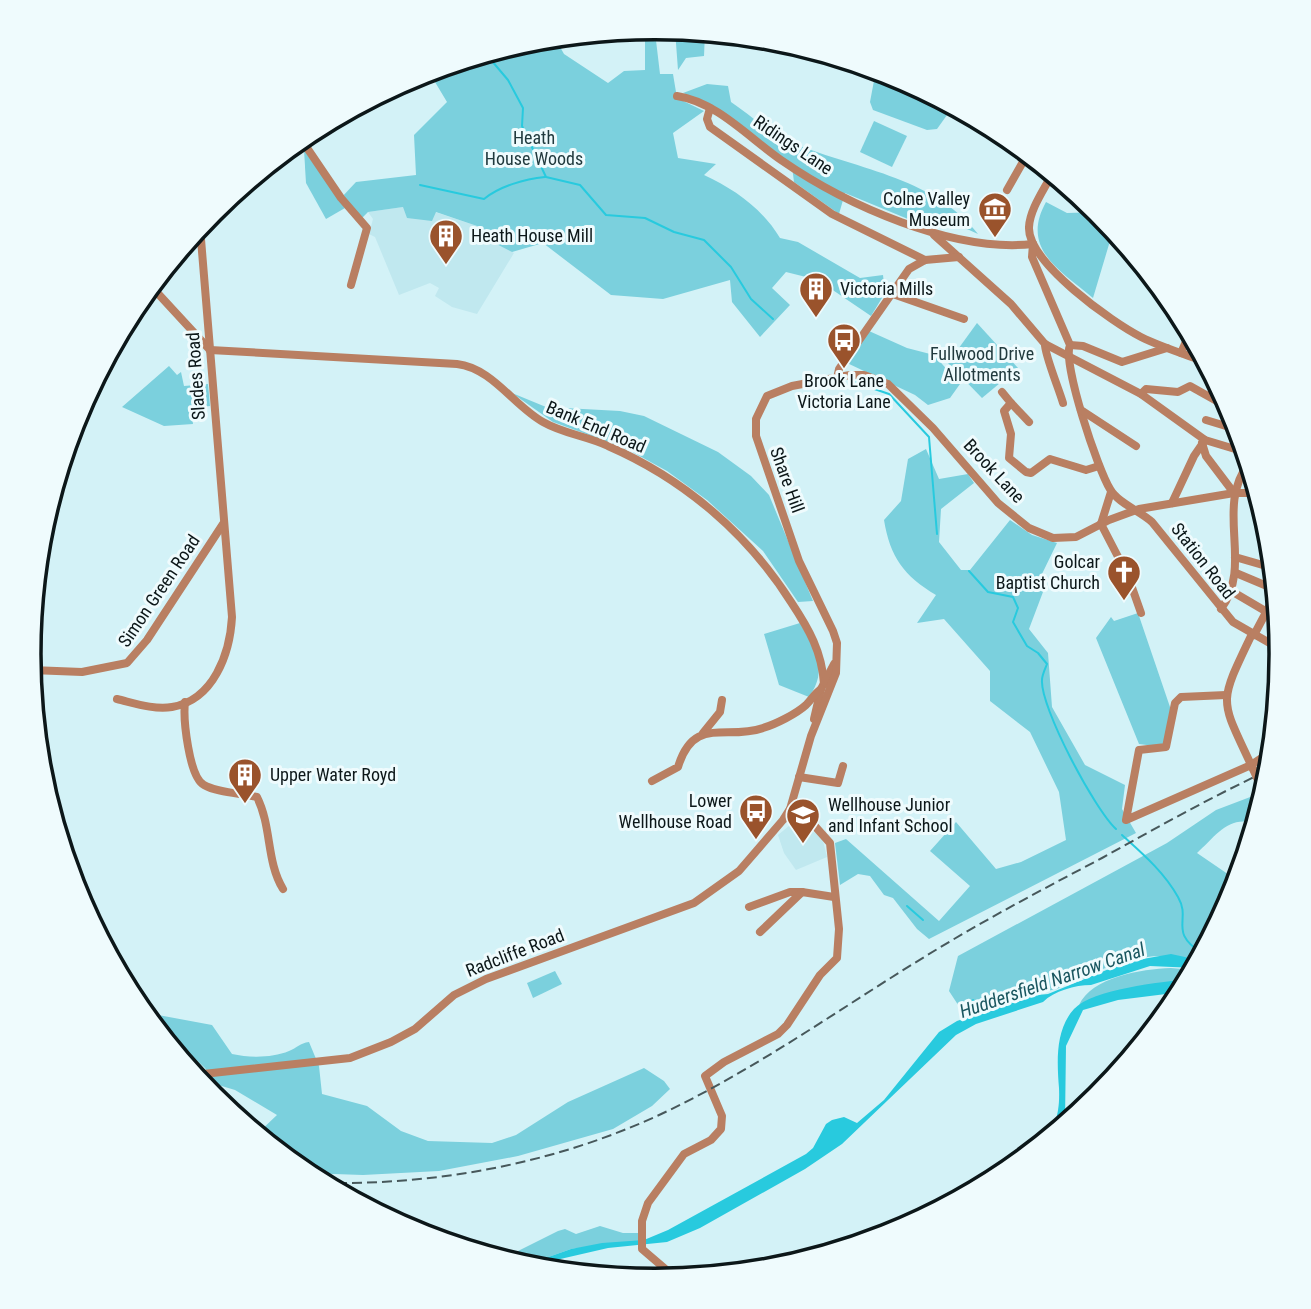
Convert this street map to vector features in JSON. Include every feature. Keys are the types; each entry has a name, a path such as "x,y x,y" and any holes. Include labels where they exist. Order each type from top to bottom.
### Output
{"street":[{"name":"Ridings Lane","path":"677,96 710,108 804,176 932,233"},
{"path":"710,108 707,119 710,127 822,207 925,260"},
{"path":"308,149 341,198 368,228 351,285"},
{"path":"1007,190 1023,162"},
{"path":"1048,182 1034,208 1029,227 1034,244 1060,278 1112,319 1140,337 1192,357"},
{"path":"932,233 993,246 1034,244"},
{"path":"932,233 1011,304 1045,344 1068,349 1141,394 1204,441 1234,449"},
{"name":"Slades Road","path":"185,702 201,693 228,654 232,617 201,241"},
{"path":"1034,244 1032,257 1068,349 1081,410 1099,466 1111,492 1101,524 1128,576 1141,613"},
{"path":"837,378 839,369 909,269 925,260 960,257"},
{"path":"890,293 964,319"},
{"path":"159,294 210,350"},
{"path":"1045,344 1044,351 1056,373 1063,402"},
{"path":"1181,353 1185,344"},
{"path":"1068,349 1083,346 1122,362 1167,348"},
{"name":"Bank End Road","path":"210,350 466,365 545,424 608,445 658,472 713,510 751,545 772,572 815,641 824,667 822,687"},
{"name":"Share Hill","path":"837,653 833,632 799,561 760,452 755,427 759,407 775,391 850,375"},
{"name":"Brook Lane","path":"850,375 864,375 888,384 914,407 998,503 1029,528 1054,538 1066,539 1088,533 1101,524 1139,509 1248,493"},
{"path":"1141,394 1146,389 1178,392 1190,386 1214,399"},
{"path":"1002,392 1029,422"},
{"path":"1011,403 1004,411 1011,434 1009,458 1026,472 1033,477 1050,459 1086,470 1099,466"},
{"path":"1081,410 1136,446"},
{"path":"1206,420 1226,426"},
{"path":"1204,441 1206,456 1234,493"},
{"path":"1172,503 1204,441"},
{"path":"1221,609 1233,592 1236,573 1234,493 1243,476"},
{"name":"Station Road","path":"1111,492 1139,509 1178,550 1233,622 1269,643"},
{"name":"Simon Green Road","path":"42,670 82,672 127,663 147,640 223,524"},
{"path":"1235,557 1263,565"},
{"path":"1236,573 1265,581"},
{"path":"1233,592 1267,612 1253,634 1226,695 1227,713 1257,778"},
{"path":"701,734 715,730 743,733 764,728 804,707 828,679 837,653"},
{"path":"811,736 836,673 837,653"},
{"path":"664,1269 643,1252 641,1242 648,1203 684,1154 711,1140 721,1129 722,1116 705,1076 724,1062 778,1034 820,975 837,958 839,929 830,842 813,824 790,809 822,687"},
{"path":"1226,695 1181,697 1175,704 1166,747 1139,750 1126,820 1252,767 1260,761"},
{"path":"117,699 156,707 185,702 183,714 198,779 206,787 257,796 267,816 272,871 283,890"},
{"path":"652,780 678,767 682,753 720,712 722,700"},
{"path":"799,777 838,783 843,766"},
{"name":"Radcliffe Road","path":"207,1074 323,1062 374,1050 415,1029 454,995 485,979 694,903 739,871 790,809"},
{"path":"749,907 790,892 834,897"},
{"path":"760,932 802,892"}],"shaded area":[{"path":"403,207 435,212 477,226 480,235 514,253 477,314 452,307 435,296 439,288 430,283 399,295 375,237 369,234 373,219 368,212"},
{"name":"Wellhouse Junior and Infant School","path":"795,821 822,837 827,857 796,870 784,853 778,835"},
{"path":"1171,954 1189,958 1184,967 1150,966 1091,985 1065,989 1043,1002 976,1024 956,1035 842,1144 805,1169 700,1228 667,1242 608,1248 556,1260 545,1258 571,1249 602,1243 644,1240 668,1230 806,1154 813,1148 826,1124 832,1120 844,1117 857,1123 884,1100 939,1032 957,1021 994,1008 1008,998 1048,994 1126,962"},
{"path":"1175,981 1167,994 1118,1000 1083,1010 1066,1046 1065,1112 1055,1121 1059,1097 1060,1036 1068,1017 1083,1002 1096,996"}],"green space":[{"name":"Heath House Woods","path":"656,40 660,74 673,74 677,98 704,111 673,133 678,158 716,164 704,175 746,200 765,217 780,238 798,242 860,278 883,275 885,293 871,316 818,280 786,272 772,288 790,305 760,337 732,302 730,280 663,299 611,295 543,243 512,252 479,235 477,226 436,212 432,221 407,218 403,207 368,212 361,219 341,198 356,182 416,175 414,135 447,102 435,82 497,61 561,48 564,54 608,83 624,71 645,70 645,41"},
{"path":"676,41 705,43 704,56 686,58 678,70"},
{"path":"874,81 947,115 937,129 927,130 873,110 870,102"},
{"path":"707,84 728,86 731,102 788,141 915,186 959,214 978,234 947,220 939,228 920,224 845,193 839,214 794,182 792,166 753,135 714,107 683,93"},
{"path":"874,121 907,136 892,167 860,152"},
{"path":"305,151 345,208 326,219 306,183"},
{"path":"1046,202 1067,213 1082,213 1110,241 1093,298 1047,257 1038,233 1039,218"},
{"name":"Fullwood Drive Allotments","path":"977,323 1018,368 982,398 948,363"},
{"path":"869,331 907,348 934,355 960,384 950,398 928,405 915,395 847,363"},
{"path":"169,366 177,375 181,372 184,386 208,384 210,406 191,408 193,424 164,426 122,407"},
{"path":"512,393 546,407 620,411 644,416 718,452 751,476 769,495 813,601 798,602 763,551 707,500 667,471 625,448 553,422"},
{"path":"926,449 939,479 968,474 974,483 941,509 939,542 961,570 970,570 1010,520 1032,535 1057,543 1041,576 1046,584 1029,629 1048,653 1052,707 1085,765 1125,785 1122,809 1136,833 929,939 917,929 893,898 884,895 870,876 858,874 840,885 835,843 846,839 939,921 970,886 930,851 956,822 996,869 1021,862 1066,840 1059,792 1030,732 990,701 990,671 944,619 917,623 936,595 915,580 900,564 890,545 884,520 901,501 908,459"},
{"path":"1138,613 1170,707 1171,718 1162,747 1139,744 1096,638 1111,617 1114,621"},
{"path":"800,623 815,651 819,668 815,687 809,697 779,685 764,634"},
{"path":"1253,796 1246,822 1230,824 1197,853 1229,875 1189,958 1155,956 1125,961 1084,979 1080,977 1057,989 1004,999 994,1008 966,1017 949,991 958,956 1167,843 1216,810"},
{"path":"1183,969 1175,981 1115,992 1079,1005 1085,995 1106,981 1146,970"},
{"path":"555,971 562,984 533,998 527,983"},
{"path":"159,1015 212,1025 232,1054 261,1057 275,1055 309,1042 319,1066 322,1094 367,1106 401,1131 428,1141 492,1143 516,1135 568,1102 644,1068 664,1081 670,1089 652,1106 613,1129 518,1156 439,1171 328,1174 264,1127 277,1115 235,1090 217,1085"},
{"path":"600,1226 623,1233 639,1233 638,1241 571,1249 545,1258 515,1252 558,1231 565,1229 576,1234"}],"waterway":[{"path":"493,62 508,80 523,108 522,126 546,177 580,185 606,215 645,218 674,232 704,240 731,267 751,299 773,319"},
{"path":"420,185 484,199 513,184 545,177"},
{"path":"854,382 889,394 929,437 937,534"},
{"path":"969,571 988,592 1013,597 1018,608 1013,622 1027,646 1038,653 1047,664 1042,678 1044,693 1059,734 1095,802 1116,829"},
{"path":"1122,835 1153,864 1178,897 1182,905 1183,932 1194,948"},
{"path":"907,906 923,920"},
{"name":"Huddersfield Narrow Canal","path":"973,1000 981,1014"}],"railway":[{"path":"343,1183 408,1180 493,1168 577,1147 657,1116 730,1078 979,925 1258,776"}],"place":[{"name":"Colne Valley Museum","path":"995,239"},
{"name":"Heath House Mill","path":"446,266"},
{"name":"Victoria Mills","path":"816,319"},
{"name":"Brook Lane Victoria Lane","path":"844,370"},
{"name":"Golcar Baptist Church","path":"1124,602"},
{"name":"Upper Water Royd","path":"245,805"},
{"name":"Lower Wellhouse Road","path":"756,841"},
{"name":"Wellhouse Junior and Infant School","path":"803,845"}]}
